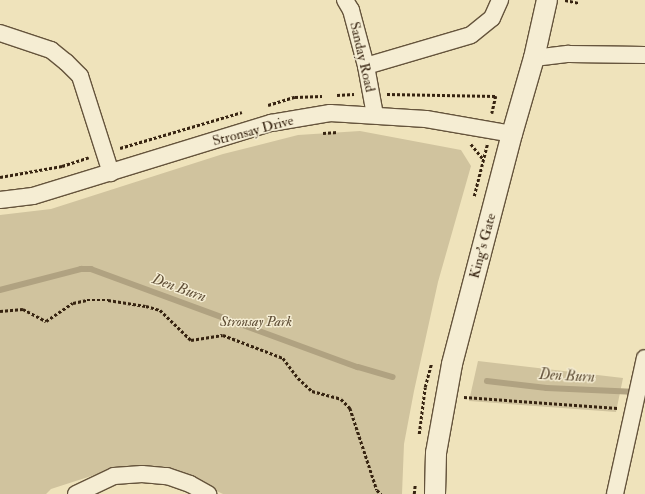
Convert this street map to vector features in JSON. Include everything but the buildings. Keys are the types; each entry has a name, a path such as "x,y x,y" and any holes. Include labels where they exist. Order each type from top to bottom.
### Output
{"street":[{"name":"Sanday Road","path":"344,0 351,10 366,66 375,115"},
{"path":"366,66 471,36 492,18 500,0"},
{"name":"King's Gate","path":"435,494 436,453 445,396 458,339 512,134 534,58 547,0"},
{"path":"0,33 51,50 80,76 111,173"},
{"path":"534,58 569,54 645,55"},
{"name":"Stronsay Drive","path":"0,200 33,196 271,123 330,113 426,119 512,134"},
{"path":"615,494 637,414 644,367"},
{"path":"76,494 114,476 142,474 167,476 190,484 208,494"}],"path":[{"path":"565,0 579,3"},
{"path":"371,94 496,96 484,159 474,198"},
{"path":"322,133 346,131"},
{"path":"464,143 472,144 484,159"},
{"path":"0,311 23,309 46,321 73,303 87,300 108,300 146,306 160,310 191,340 224,335 283,358 298,378 312,391 341,399 350,408 377,490 381,494"},
{"path":"418,441 425,387 433,356"},
{"path":"445,396 616,407 637,414"},
{"path":"414,494 415,479"}],"green space":[{"name":"Stronsay Park","path":"360,131 461,150 471,166 438,282 414,391 404,444 402,494 223,494 163,466 116,468 51,489 46,494 0,494 0,215 51,209 223,154 298,135"},
{"path":"478,361 623,378 616,412 469,401"}],"waterway":[{"name":"Den Burn","path":"0,290 81,269 91,269 358,367 393,377"},
{"name":"Den Burn","path":"487,381 547,388 637,392"}]}
